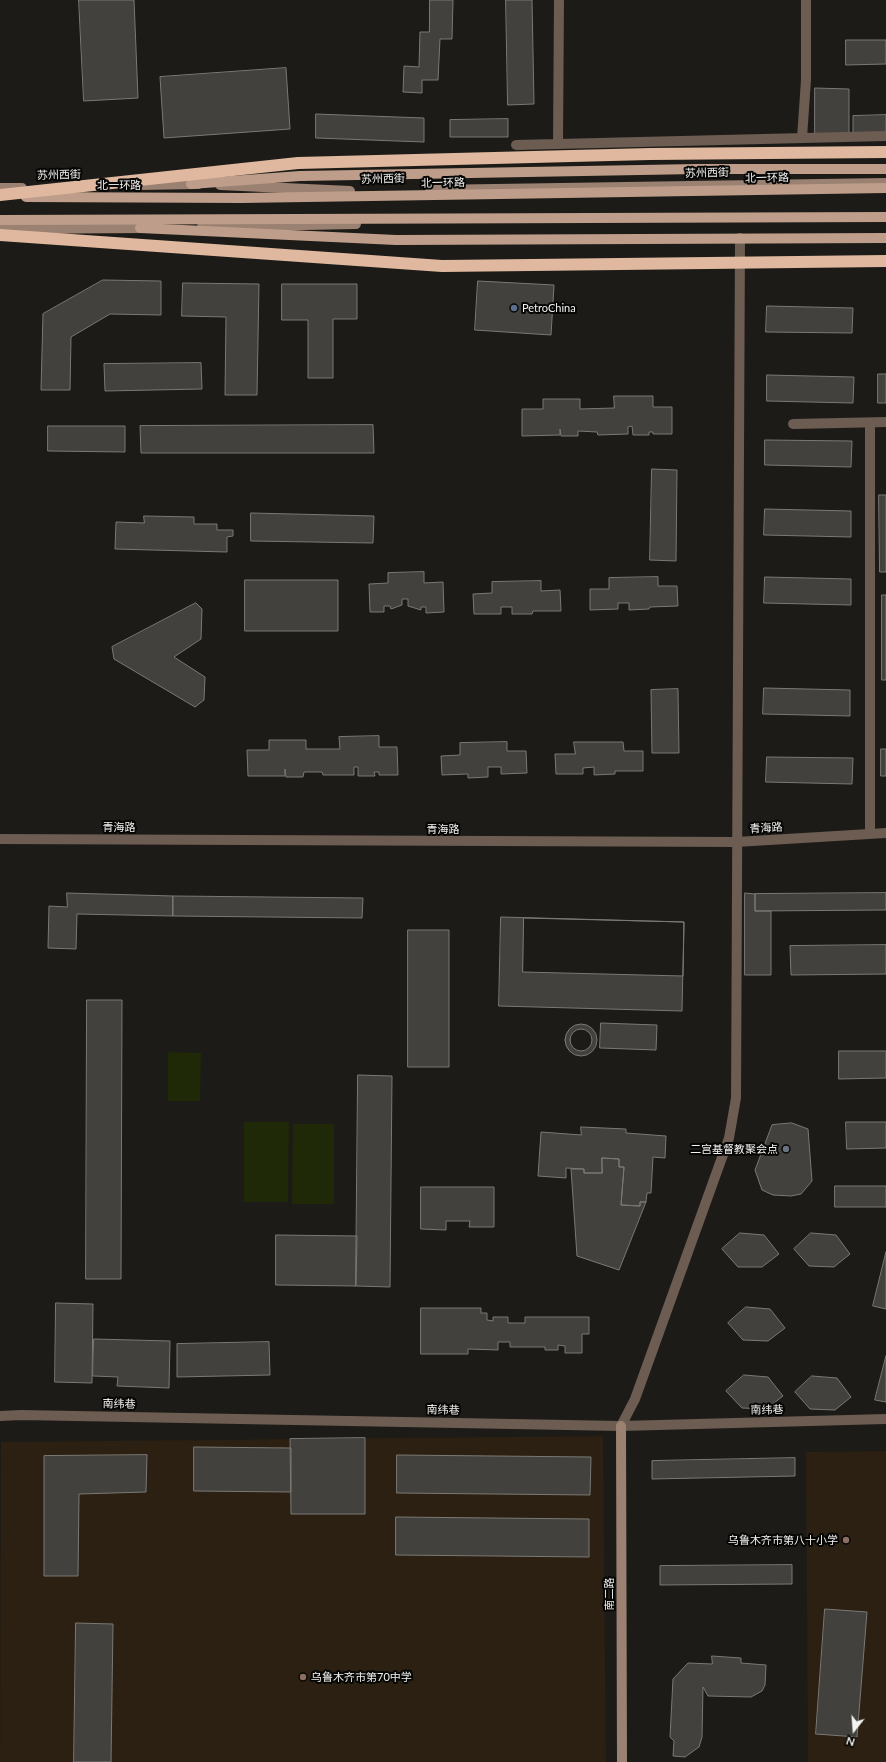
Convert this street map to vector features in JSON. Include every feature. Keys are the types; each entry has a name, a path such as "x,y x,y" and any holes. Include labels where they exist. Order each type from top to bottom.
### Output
{"highway":[{"path":"0,196 298,163 650,154 886,152"},
{"path":"0,236 442,266 886,261"}],"main road":[{"path":"191,184 300,176 697,169 886,168"},
{"name":"苏州西街","path":"0,188 191,184 339,192 886,182"},
{"name":"北一环路","path":"0,196 242,198 886,188"},
{"path":"0,229 140,228 886,212"},
{"path":"0,220 886,217"},
{"path":"140,228 396,240 886,238"},
{"name":"南二路","path":"621,1426 622,1762"}],"street":[{"path":"558,144 559,0"},
{"path":"802,138 806,80 806,0"},
{"path":"516,145 886,136"},
{"path":"621,1426 635,1399 729,1138 736,1098 740,238"},
{"path":"793,424 886,422"},
{"path":"870,423 870,833"},
{"name":"青海路","path":"0,839 736,842 886,833"},
{"name":"南纬巷","path":"0,1416 30,1415 621,1426 886,1419"}],"shaded area":[{"name":"乌鲁木齐市第70中学","path":"603,1436 606,1762 0,1762 1,1442"},
{"name":"乌鲁木齐市第八十小学","path":"886,1451 886,1762 808,1762 806,1452"}],"green space":[{"path":"168,1052 201,1053 200,1101 168,1101"},
{"path":"244,1122 289,1122 288,1202 244,1202"},
{"path":"293,1124 334,1124 334,1204 292,1204"}],"building":[{"path":"79,0 134,0 138,98 84,101"},
{"path":"430,0 453,0 452,39 440,39 438,80 422,80 422,93 403,92 404,66 419,67 420,32 429,32"},
{"path":"506,0 532,0 534,104 508,105"},
{"path":"846,40 886,40 886,64 846,65"},
{"path":"286,68 290,129 164,138 160,77"},
{"path":"815,88 849,89 849,134 815,134"},
{"path":"316,114 424,118 424,142 316,138"},
{"path":"886,115 886,138 853,139 853,116"},
{"path":"508,119 508,137 450,137 450,120"},
{"path":"103,280 161,281 161,315 110,314 71,337 70,390 41,390 43,314"},
{"name":"PetroChina","path":"478,281 554,285 551,335 475,330"},
{"path":"183,283 259,284 257,395 225,395 226,317 182,316"},
{"path":"282,284 357,284 357,319 333,319 333,378 308,378 308,320 282,320"},
{"path":"767,306 853,308 852,333 766,332"},
{"path":"201,363 202,389 105,391 104,364"},
{"path":"878,374 886,374 886,403 878,403"},
{"path":"767,375 854,377 853,403 767,401"},
{"path":"614,396 653,396 653,407 672,407 672,434 653,434 653,432 649,432 649,435 633,435 632,426 628,427 628,434 598,435 597,432 578,431 578,436 561,436 560,429 560,435 522,436 522,409 543,409 543,399 580,399 580,409 614,408"},
{"path":"373,425 374,453 141,453 140,426"},
{"path":"48,426 125,426 125,452 48,451"},
{"path":"765,440 852,441 851,467 765,465"},
{"path":"652,469 677,470 676,561 650,560"},
{"path":"879,495 886,495 886,572 880,572"},
{"path":"765,509 851,511 851,537 764,535"},
{"path":"251,513 374,516 373,543 251,541"},
{"path":"144,516 194,517 194,524 217,524 217,530 233,530 233,536 227,537 227,552 115,549 116,522 144,523"},
{"path":"424,572 424,583 443,582 444,612 426,613 426,607 421,607 421,610 408,606 408,599 402,599 402,605 391,609 390,606 384,606 384,612 370,612 369,584 388,583 388,573"},
{"path":"658,577 658,586 677,586 678,606 650,607 649,609 629,610 629,603 618,603 618,609 590,610 590,589 609,589 609,578"},
{"path":"765,577 851,579 851,605 764,603"},
{"path":"245,580 338,580 338,631 245,631"},
{"path":"541,581 541,591 560,590 561,611 533,611 532,614 512,614 512,607 501,607 501,614 474,614 473,594 492,593 492,582"},
{"path":"882,595 886,595 886,680 882,680"},
{"path":"196,603 202,609 201,639 174,657 205,677 204,700 195,707 114,659 112,647"},
{"path":"764,688 850,690 850,716 763,714"},
{"path":"678,689 679,753 652,753 651,690"},
{"path":"379,736 379,747 397,747 398,775 379,775 379,772 374,772 375,776 358,776 358,767 354,767 354,775 323,775 322,772 304,772 303,777 286,777 285,769 285,776 248,776 247,750 269,750 269,740 306,740 306,749 340,749 339,737"},
{"path":"507,742 507,751 526,751 527,773 501,774 501,767 488,767 488,777 468,778 468,774 442,775 441,756 460,755 460,743"},
{"path":"574,742 623,742 624,751 643,751 643,771 615,771 615,774 594,775 594,767 583,768 583,774 556,774 555,754 575,754"},
{"path":"881,749 886,749 886,776 881,776"},
{"path":"767,757 853,758 852,784 766,782"},
{"path":"67,893 173,896 173,916 77,914 76,949 48,948 49,906 67,907"},
{"path":"745,893 755,894 755,911 771,911 771,975 745,975"},
{"path":"886,893 886,910 755,911 755,894"},
{"path":"173,896 363,898 362,918 173,916"},
{"path":"501,917 684,922 682,1011 499,1006"},
{"path":"524,918 684,922 683,976 523,972"},
{"path":"408,930 449,930 449,1067 408,1067"},
{"path":"886,945 886,974 791,975 790,946"},
{"path":"87,1000 122,1000 121,1279 86,1279"},
{"path":"601,1023 657,1025 656,1050 600,1048"},
{"path":"578,1024 584,1024 593,1028 597,1040 593,1052 584,1056 578,1056 569,1052 565,1043 565,1037 569,1028"},
{"path":"581,1029 589,1032 592,1040 589,1048 581,1051 573,1048 570,1040 573,1032"},
{"path":"839,1051 886,1051 886,1078 839,1079"},
{"path":"358,1075 392,1076 390,1287 356,1286"},
{"path":"846,1122 886,1122 886,1148 847,1149"},
{"name":"二宫基督教聚会点","path":"792,1123 808,1129 812,1181 801,1194 791,1196 773,1195 762,1190 755,1170 772,1125"},
{"path":"581,1127 626,1129 626,1133 666,1136 665,1158 653,1157 651,1193 647,1193 646,1202 640,1202 640,1206 621,1205 624,1167 619,1167 619,1159 602,1158 602,1173 584,1173 584,1169 566,1168 566,1178 538,1176 541,1132 581,1135"},
{"path":"602,1158 619,1159 619,1167 624,1167 621,1205 640,1206 640,1202 646,1202 619,1270 577,1256 571,1169 584,1169 584,1173 602,1173"},
{"path":"835,1186 886,1186 886,1207 835,1207"},
{"path":"421,1187 494,1187 494,1227 469,1227 470,1221 446,1221 446,1230 421,1229"},
{"path":"740,1233 764,1235 779,1254 762,1267 738,1267 722,1249"},
{"path":"811,1233 836,1235 850,1254 834,1267 809,1266 794,1249"},
{"path":"276,1235 357,1236 356,1286 276,1285"},
{"path":"886,1252 886,1309 873,1306"},
{"path":"56,1303 93,1304 92,1383 55,1382"},
{"path":"746,1307 770,1309 785,1328 768,1341 743,1340 728,1323"},
{"path":"421,1308 481,1308 481,1313 487,1313 487,1320 493,1321 493,1317 508,1317 508,1323 525,1323 525,1317 589,1317 589,1334 582,1334 582,1353 565,1353 565,1346 558,1345 558,1350 545,1350 545,1347 510,1347 510,1342 498,1342 498,1350 468,1349 468,1354 421,1354"},
{"path":"94,1339 170,1341 169,1388 117,1386 118,1377 93,1376"},
{"path":"269,1342 270,1375 177,1377 177,1344"},
{"path":"886,1356 886,1402 875,1400"},
{"path":"744,1375 768,1377 783,1396 766,1409 742,1408 726,1391"},
{"path":"812,1376 837,1378 851,1397 835,1410 810,1409 795,1392"},
{"path":"365,1438 365,1514 291,1514 290,1439"},
{"path":"194,1447 291,1448 291,1492 194,1491"},
{"path":"147,1455 146,1492 79,1494 78,1576 44,1576 44,1456"},
{"path":"397,1455 591,1457 590,1495 397,1493"},
{"path":"795,1458 795,1476 652,1479 652,1461"},
{"path":"396,1517 589,1519 589,1557 396,1555"},
{"path":"792,1565 792,1584 660,1585 660,1566"},
{"path":"825,1609 867,1612 857,1737 816,1734"},
{"path":"76,1623 113,1624 111,1762 74,1762"},
{"path":"712,1656 741,1658 741,1663 766,1665 765,1685 762,1691 751,1697 708,1696 703,1687 702,1737 699,1747 685,1757 673,1756 674,1741 670,1737 673,1679 688,1663 712,1664"}],"place":[{"name":"PetroChina","path":"514,308"},
{"name":"二宫基督教聚会点","path":"786,1149"},
{"name":"乌鲁木齐市第八十小学","path":"846,1540"},
{"name":"乌鲁木齐市第70中学","path":"303,1677"}]}
